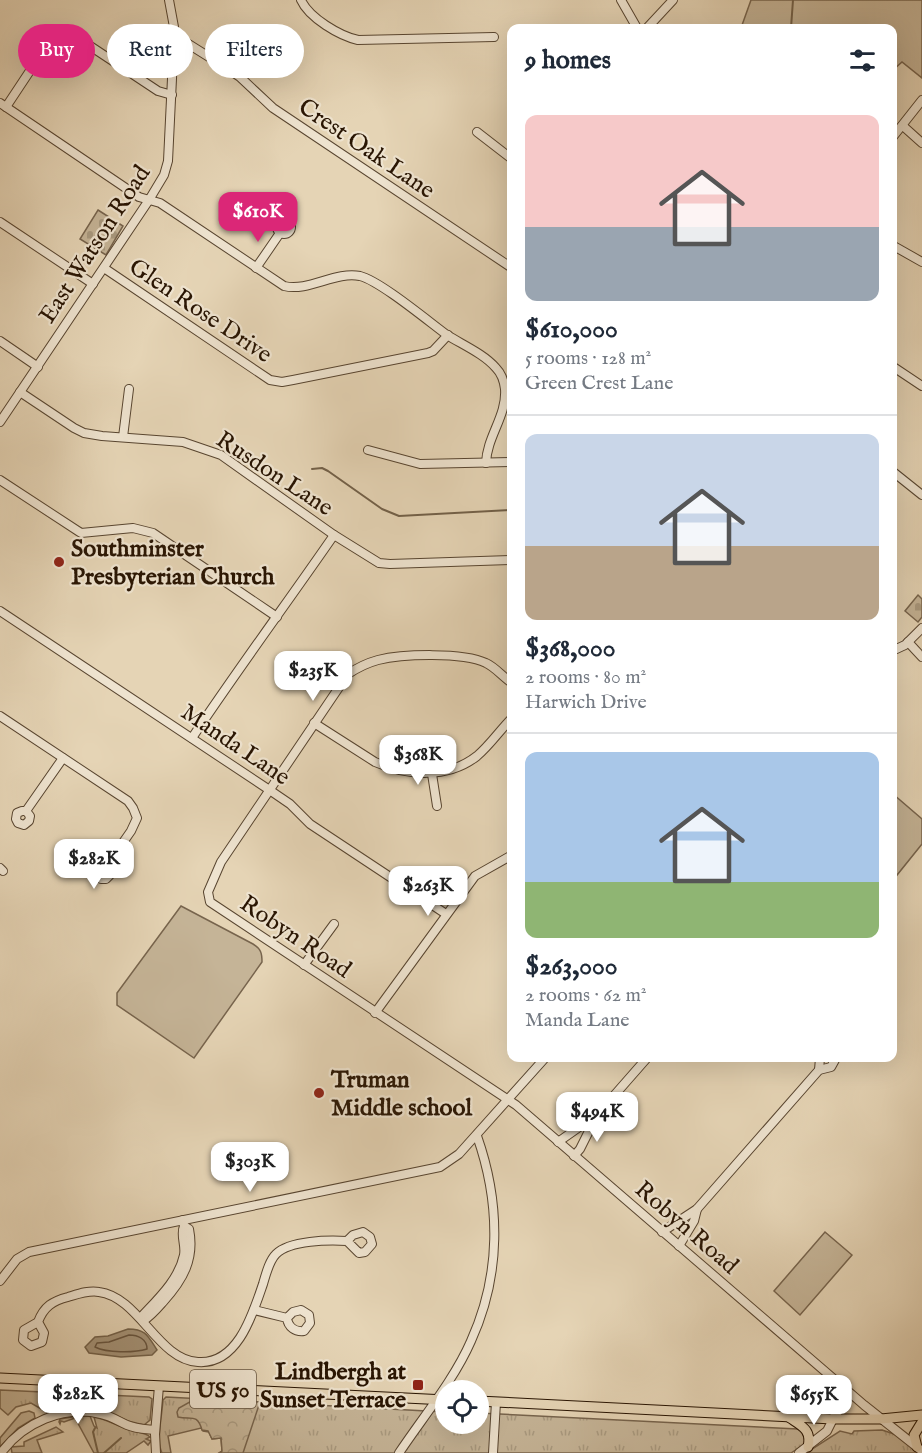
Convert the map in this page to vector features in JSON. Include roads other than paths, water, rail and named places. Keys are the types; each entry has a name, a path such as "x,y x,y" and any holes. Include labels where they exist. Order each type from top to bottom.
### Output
{"main road":[{"name":"US 50","path":"0,1378 435,1399"},
{"path":"833,1419 844,1401 844,1388"},
{"path":"489,1402 833,1419 881,1419 922,1415"},
{"path":"788,1417 807,1430 810,1438 808,1447"},
{"path":"920,1449 914,1435 922,1422"}],"street":[{"name":"East Watson Road","path":"169,0 172,24"},
{"path":"302,0 304,6 330,28 358,40 494,37"},
{"path":"621,0 635,24"},
{"path":"650,24 673,0"},
{"path":"172,95 158,91 69,32 64,32 54,35 3,105 139,196 160,203 284,286 290,287 352,275 361,276 486,359 502,377 505,401 487,448 486,463"},
{"name":"Crest Oak Lane","path":"193,46 240,77 273,108 507,265"},
{"name":"East Watson Road","path":"0,422 149,200 167,167 173,78"},
{"path":"897,133 922,100"},
{"path":"903,126 922,143"},
{"path":"477,132 507,155"},
{"path":"0,222 93,284"},
{"path":"256,268 280,233"},
{"path":"897,248 922,262"},
{"name":"Glen Rose Drive","path":"104,268 265,378 276,381 293,380 428,353 433,351 448,335"},
{"path":"0,341 38,367"},
{"path":"897,369 922,386"},
{"path":"123,437 129,389"},
{"name":"Rusdon Lane","path":"20,392 84,433 183,442 220,454 334,535 379,563 507,560"},
{"path":"368,450 420,464 507,462"},
{"path":"897,475 922,495"},
{"path":"0,480 81,533 133,528 153,532 277,617"},
{"path":"192,738 334,535"},
{"name":"Manda Lane","path":"0,611 271,791 290,804 310,824 446,914"},
{"path":"897,648 908,642 922,628"},
{"path":"908,642 922,657"},
{"path":"271,791 348,674 357,668 378,660 431,656 471,657 491,666 507,679"},
{"path":"0,716 128,801 137,818 131,831 108,864"},
{"path":"314,723 386,767 432,774 456,767 477,755 507,723"},
{"path":"26,811 63,758"},
{"path":"432,774 437,806"},
{"name":"Robyn Road","path":"271,791 221,862 208,892 210,902 508,1100 844,1388 920,1449"},
{"path":"375,1013 475,876 507,858"},
{"path":"304,965 334,924"},
{"path":"0,1281 17,1258 29,1252 183,1223 440,1167 459,1154 477,1136 541,1062"},
{"path":"558,1142 597,1115 644,1062"},
{"path":"819,1070 820,1062"},
{"path":"662,1232 697,1209 819,1070 831,1066 834,1062"},
{"path":"574,1156 580,1149 597,1115"},
{"path":"450,1380 471,1342 490,1288 494,1266 495,1229 492,1193 487,1163 477,1136"},
{"path":"679,1246 694,1221 697,1209"},
{"path":"143,1320 149,1319 175,1290 186,1272 191,1255 191,1240 189,1229 183,1223"},
{"path":"38,1322 54,1300 92,1291 104,1293 115,1297 143,1320 176,1355 198,1362 213,1361 227,1354 238,1340 254,1310 270,1264 276,1254 286,1248 303,1244 327,1240 347,1241"},
{"path":"254,1310 287,1318"},
{"path":"156,1453 155,1430 159,1386"},
{"path":"493,1453 496,1402"},
{"path":"399,1453 435,1406"},
{"path":"1,1453 23,1430 51,1417 74,1412 99,1413 128,1425 155,1430"},
{"path":"799,1453 827,1431 833,1419"}],"water":[{"path":"128,1329 143,1332 157,1350 152,1355 121,1357 89,1353 85,1347 95,1337 108,1336"}],"waterway":[{"path":"791,24 793,0"},
{"path":"312,469 322,468 328,471 382,509 399,516 507,510"},
{"path":"95,1428 93,1432 98,1453"},
{"path":"104,1453 121,1438"}],"place":[{"name":"Southminster Presbyterian Church","path":"59,562"},
{"name":"Truman Middle school","path":"319,1093"},
{"name":"Lindbergh at Sunset Terrace","path":"418,1385"}]}
